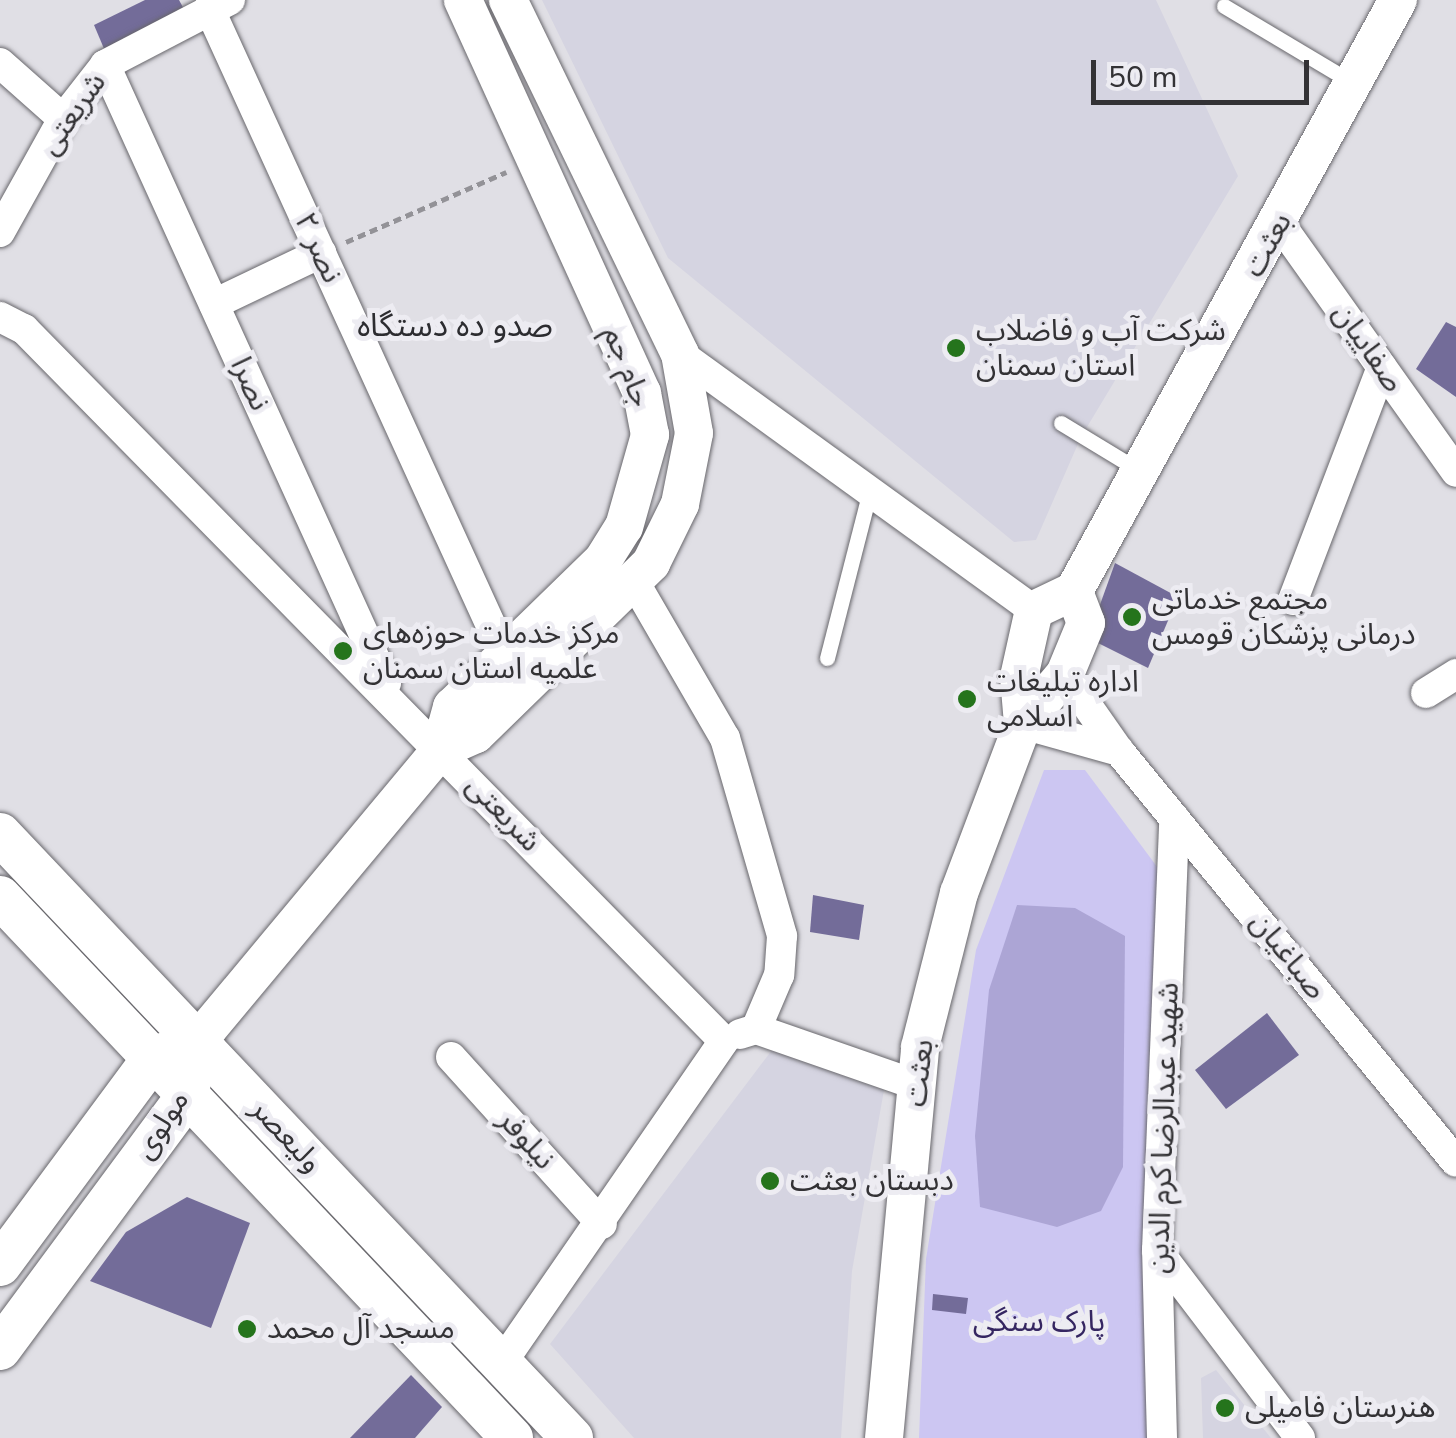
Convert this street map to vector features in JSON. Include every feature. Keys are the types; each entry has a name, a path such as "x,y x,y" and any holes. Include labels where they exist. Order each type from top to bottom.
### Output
{"main road":[{"name":"ولیعصر","path":"0,834 572,1438"},
{"name":"ولیعصر","path":"0,897 512,1438"},
{"name":"مولوی","path":"0,1265 153,1058 197,1042 188,1095 0,1349"}],"street":[{"name":"جام جم","path":"197,1042 440,750 452,707 503,652 603,560 624,527 650,435 642,393 463,0"},
{"name":"جام جم","path":"440,750 476,734 634,583 680,504 694,432 680,354 508,0"},
{"name":"بعثت","path":"1074,591 1280,224 1398,0"},
{"name":"شریعتی","path":"0,232 63,119 105,65 219,4"},
{"name":"نصر ۲","path":"219,4 320,253 503,652"},
{"path":"0,62 63,119"},
{"name":"نصرا","path":"105,65 395,704"},
{"name":"صفاییان","path":"1280,224 1456,472"},
{"path":"214,304 320,253"},
{"name":"شریعتی","path":"0,316 24,328 724,1041"},
{"path":"680,354 870,486 1034,610"},
{"path":"1293,600 1382,367"},
{"path":"634,583 725,738 782,936 779,975 756,1028"},
{"path":"1024,724 1065,674 1086,623 1074,591 1034,610"},
{"path":"1024,724 1019,677 1034,610"},
{"name":"صباغیان","path":"1065,674 1119,751 1456,1162"},
{"path":"1426,693 1456,674"},
{"path":"1024,724 1119,751"},
{"name":"بعثت","path":"884,1438 920,1047 959,893 1024,724"},
{"name":"شهید عبدالرضا کرم الدین","path":"1162,1438 1156,1250 1174,818"},
{"path":"501,1364 602,1224 724,1041 756,1028 917,1085"},
{"name":"نیلوفر","path":"451,1057 602,1224"},
{"path":"1156,1250 1300,1438"}],"lane":[{"path":"1224,6 1353,83"},
{"path":"1061,423 1140,471"},
{"path":"826,658 870,486"}],"path":[{"path":"320,253 536,159"}],"shaded area":[{"name":"شرکت آب و فاضلاب استان سمنان","path":"542,0 1156,0 1238,176 1081,437 1036,540 1014,542 668,258"},
{"path":"1017,905 1075,908 1125,936 1123,1167 1101,1211 1057,1227 980,1207 975,1136 989,990"},
{"name":"دبستان بعثت","path":"772,1050 884,1090 852,1271 841,1438 634,1438 550,1344"},
{"name":"هنرستان فامیلی","path":"1216,1370 1271,1438 1203,1438 1201,1378"}],"green space":[{"name":"پارک سنگی","path":"1044,770 1085,770 1158,868 1156,1438 919,1438 926,1259 976,950"}],"building":[{"path":"145,0 179,0 185,11 105,51 94,25"},
{"path":"1446,322 1456,327 1456,397 1416,369"},
{"name":"مجتمع خدماتی درمانی پزشکان قومس","path":"1115,563 1178,597 1148,668 1088,638"},
{"path":"813,895 864,905 859,940 810,932"},
{"path":"1267,1013 1299,1055 1226,1109 1195,1070"},
{"path":"187,1197 250,1223 211,1328 90,1281 126,1232"},
{"path":"933,1294 968,1298 966,1314 932,1310"},
{"path":"411,1375 442,1407 415,1438 350,1438"}],"place":[{"name":"شرکت آب و فاضلاب استان سمنان","path":"956,348"},
{"name":"مجتمع خدماتی درمانی پزشکان قومس","path":"1132,617"},
{"name":"مرکز خدمات حوزه‌های علمیه استان سمنان","path":"343,651"},
{"name":"اداره تبلیغات اسلامی","path":"967,699"},
{"name":"دبستان بعثت","path":"770,1181"},
{"name":"مسجد آل محمد","path":"247,1329"},
{"name":"هنرستان فامیلی","path":"1225,1408"}],"district":[{"name":"صدو ده دستگاه","path":"455,326"}]}
